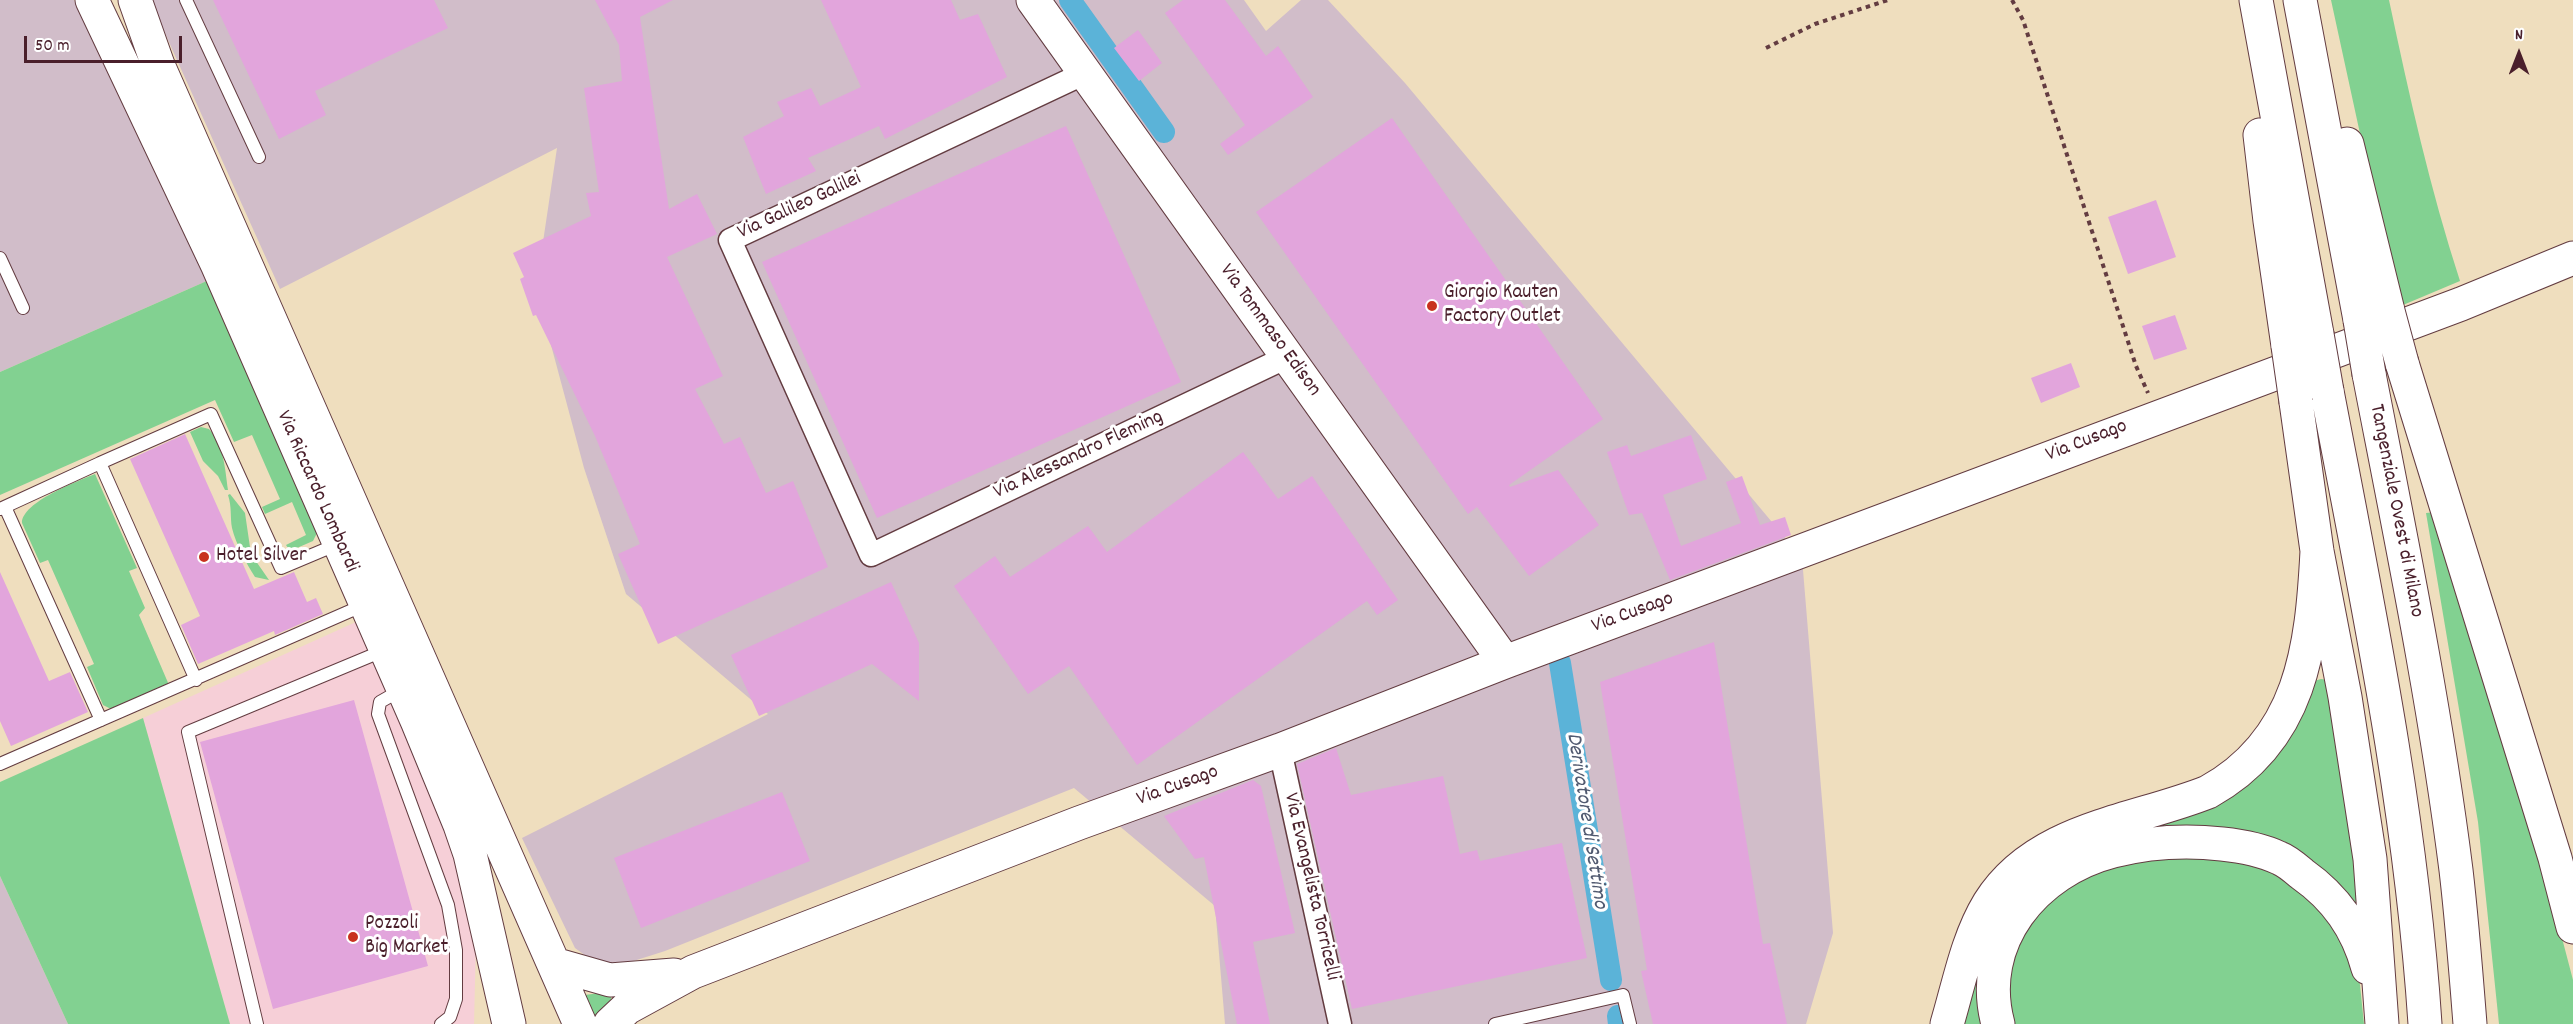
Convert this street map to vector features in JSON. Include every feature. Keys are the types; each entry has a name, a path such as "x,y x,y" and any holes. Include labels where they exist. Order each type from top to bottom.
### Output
{"main road":[{"name":"Via Riccardo Lombardi","path":"92,0 217,264 403,688 467,844 506,1011"},
{"name":"Via Riccardo Lombardi","path":"135,0 158,64 580,1024"},
{"name":"Via Tommaso Edison","path":"1033,0 1505,662"},
{"path":"2256,0 2303,340 2296,402 2317,550 2345,698 2370,859 2382,1020"},
{"name":"Tangenziale Ovest di Milano","path":"2302,13 2374,315 2369,374 2430,702 2456,870 2470,1024"},
{"name":"Via Cusago","path":"610,1024 627,1008 693,972 1079,823 1280,750 1505,662 2461,304 2573,258"},
{"path":"2374,315 2402,363 2555,858 2573,927"},
{"path":"2303,340 2327,391 2372,625 2412,876 2425,1024"},
{"path":"1947,1024 1975,933 1989,904 2006,881 2025,864 2044,850 2073,836 2208,792 2226,782 2262,749 2290,703 2311,638 2317,550"},
{"path":"1998,1024 1994,1008 1993,972 2001,942 2018,912 2040,889 2071,869 2111,851 2154,843 2189,842 2241,846 2280,858 2314,882 2343,911 2357,936 2382,1020"},
{"path":"2555,858 2573,896"},
{"name":"Via Cusago","path":"554,964 610,980 638,980 693,972"}],"street":[{"name":"Via Galileo Galilei","path":"871,555 730,240 1085,73"},
{"name":"Via Alessandro Fleming","path":"871,555 1287,357"},
{"name":"Via Evangelista Torricelli","path":"1280,750 1340,1024"}],"lane":[{"path":"186,0 259,157"},
{"path":"0,258 23,308"},
{"path":"101,720 2,508 211,414 281,568 339,544"},
{"path":"100,463 196,680"},
{"path":"0,764 366,604"},
{"path":"257,1024 188,732 386,649"},
{"path":"403,688 380,702 378,714 448,905 456,950 456,999 450,1017 441,1024"},
{"path":"1495,1024 1623,995 1630,1024"}],"path":[{"path":"1766,48 1815,24 1888,0"},
{"path":"2012,0 2023,20 2136,366 2158,416"}],"shaded area":[{"path":"0,0 74,0 209,280 0,372"},
{"path":"150,0 1244,0 1266,31 1301,0 1328,0 1405,83 1802,558 1833,933 1806,1024 1225,1024 1215,906 1074,788 665,951 621,965 594,962 575,948 522,838 768,714 626,594 584,468 536,289 557,148 280,289"},
{"path":"356,622 456,850 476,940 474,1024 230,1024 143,718"},
{"path":"0,876 68,1024 0,1024"}],"green space":[{"path":"2331,0 2389,0 2421,142 2460,281 2403,305 2364,152"},
{"path":"209,280 317,533 313,541 290,551 286,545 306,535 292,502 265,514 262,507 280,499 252,435 234,442 215,400 0,495 0,372"},
{"path":"201,427 209,429 218,443 228,490 225,490 218,476 203,461 190,432"},
{"path":"95,474 137,568 129,571 145,608 139,615 169,685 113,710 103,705 87,667 94,664 48,560 40,563 22,523 24,515 41,500"},
{"path":"230,494 245,513 251,554 269,580 255,577 239,547 232,528 228,495"},
{"path":"2437,512 2546,877 2573,980 2573,1024 2499,1024 2478,822 2426,513"},
{"path":"2328,680 2331,684 2364,918 2316,864 2296,851 2268,839 2237,831 2204,828 2137,833 2105,841 2075,853 2048,868 2030,882 2015,900 1993,939 1984,966 1982,1004 1984,1024 1956,1024 1985,934 2002,901 2013,886 2031,869 2073,846 2206,804 2242,787 2267,761 2283,738 2309,688 2314,681"},
{"path":"143,718 230,1024 68,1024 0,876 0,782"},
{"path":"2123,858 2255,858 2323,905 2354,956 2364,1024 2007,1024 2010,947 2051,892"},
{"path":"609,992 614,1006 594,1018 584,995"}],"building":[{"path":"213,0 434,0 448,28 315,91 326,115 279,139"},
{"path":"595,0 673,0 640,17 669,209 697,194 717,234 667,257 723,376 695,389 724,444 740,437 766,493 793,481 828,567 658,644 618,554 640,544 595,436 536,315 533,316 520,279 524,277 513,253 591,216 586,193 599,192 584,88 622,81 619,45"},
{"path":"821,0 951,0 960,20 978,14 1007,77 885,139 879,126 808,158 816,171 766,194 743,137 784,116 777,102 811,88 820,106 861,87"},
{"path":"1183,0 1225,0 1266,56 1278,46 1313,97 1228,155 1220,144 1245,125 1165,13"},
{"path":"1138,30 1162,63 1139,81 1114,48"},
{"path":"1392,118 1603,419 1509,485 1510,487 1558,470 1599,525 1529,576 1477,507 1468,514 1256,212"},
{"path":"1066,126 1181,382 877,518 762,262"},
{"path":"2156,200 2176,257 2128,274 2108,217"},
{"path":"2175,315 2187,349 2154,360 2142,326"},
{"path":"2071,363 2080,387 2041,403 2031,378"},
{"path":"185,434 254,589 294,572 307,602 316,598 323,614 275,635 274,631 198,664 181,625 200,616 130,459"},
{"path":"1691,435 1707,479 1663,495 1681,546 1741,523 1726,482 1742,476 1760,525 1785,517 1791,535 1670,580 1642,513 1629,515 1607,452 1627,445 1631,456"},
{"path":"1243,452 1278,499 1312,476 1398,600 1377,615 1367,601 1137,765 1069,666 1028,694 954,586 995,556 1010,577 1088,526 1107,552"},
{"path":"0,572 49,681 70,672 88,712 11,746 0,721"},
{"path":"891,582 919,643 919,701 872,664 759,716 731,655"},
{"path":"1714,642 1763,944 1770,943 1787,1024 1653,1024 1641,971 1647,970 1600,682"},
{"path":"354,700 428,966 273,1009 200,742"},
{"path":"1336,748 1351,795 1443,776 1460,854 1477,850 1480,861 1562,843 1587,958 1352,1009 1297,764"},
{"path":"1253,780 1261,786 1295,933 1253,942 1270,1024 1237,1024 1204,857 1195,859 1164,816"},
{"path":"782,792 810,861 641,928 614,858"}],"waterway":[{"name":"Derivatore di Settimo","path":"1070,0 1164,132"},
{"name":"Derivatore di Settimo","path":"1560,663 1611,980"},
{"name":"Derivatore di Settimo","path":"1618,1016 1619,1024"}],"place":[{"name":"Giorgio Kauten Factory Outlet","path":"1432,306"},
{"name":"Hotel Silver","path":"204,557"},
{"name":"Pozzoli Big Market","path":"353,937"}]}
